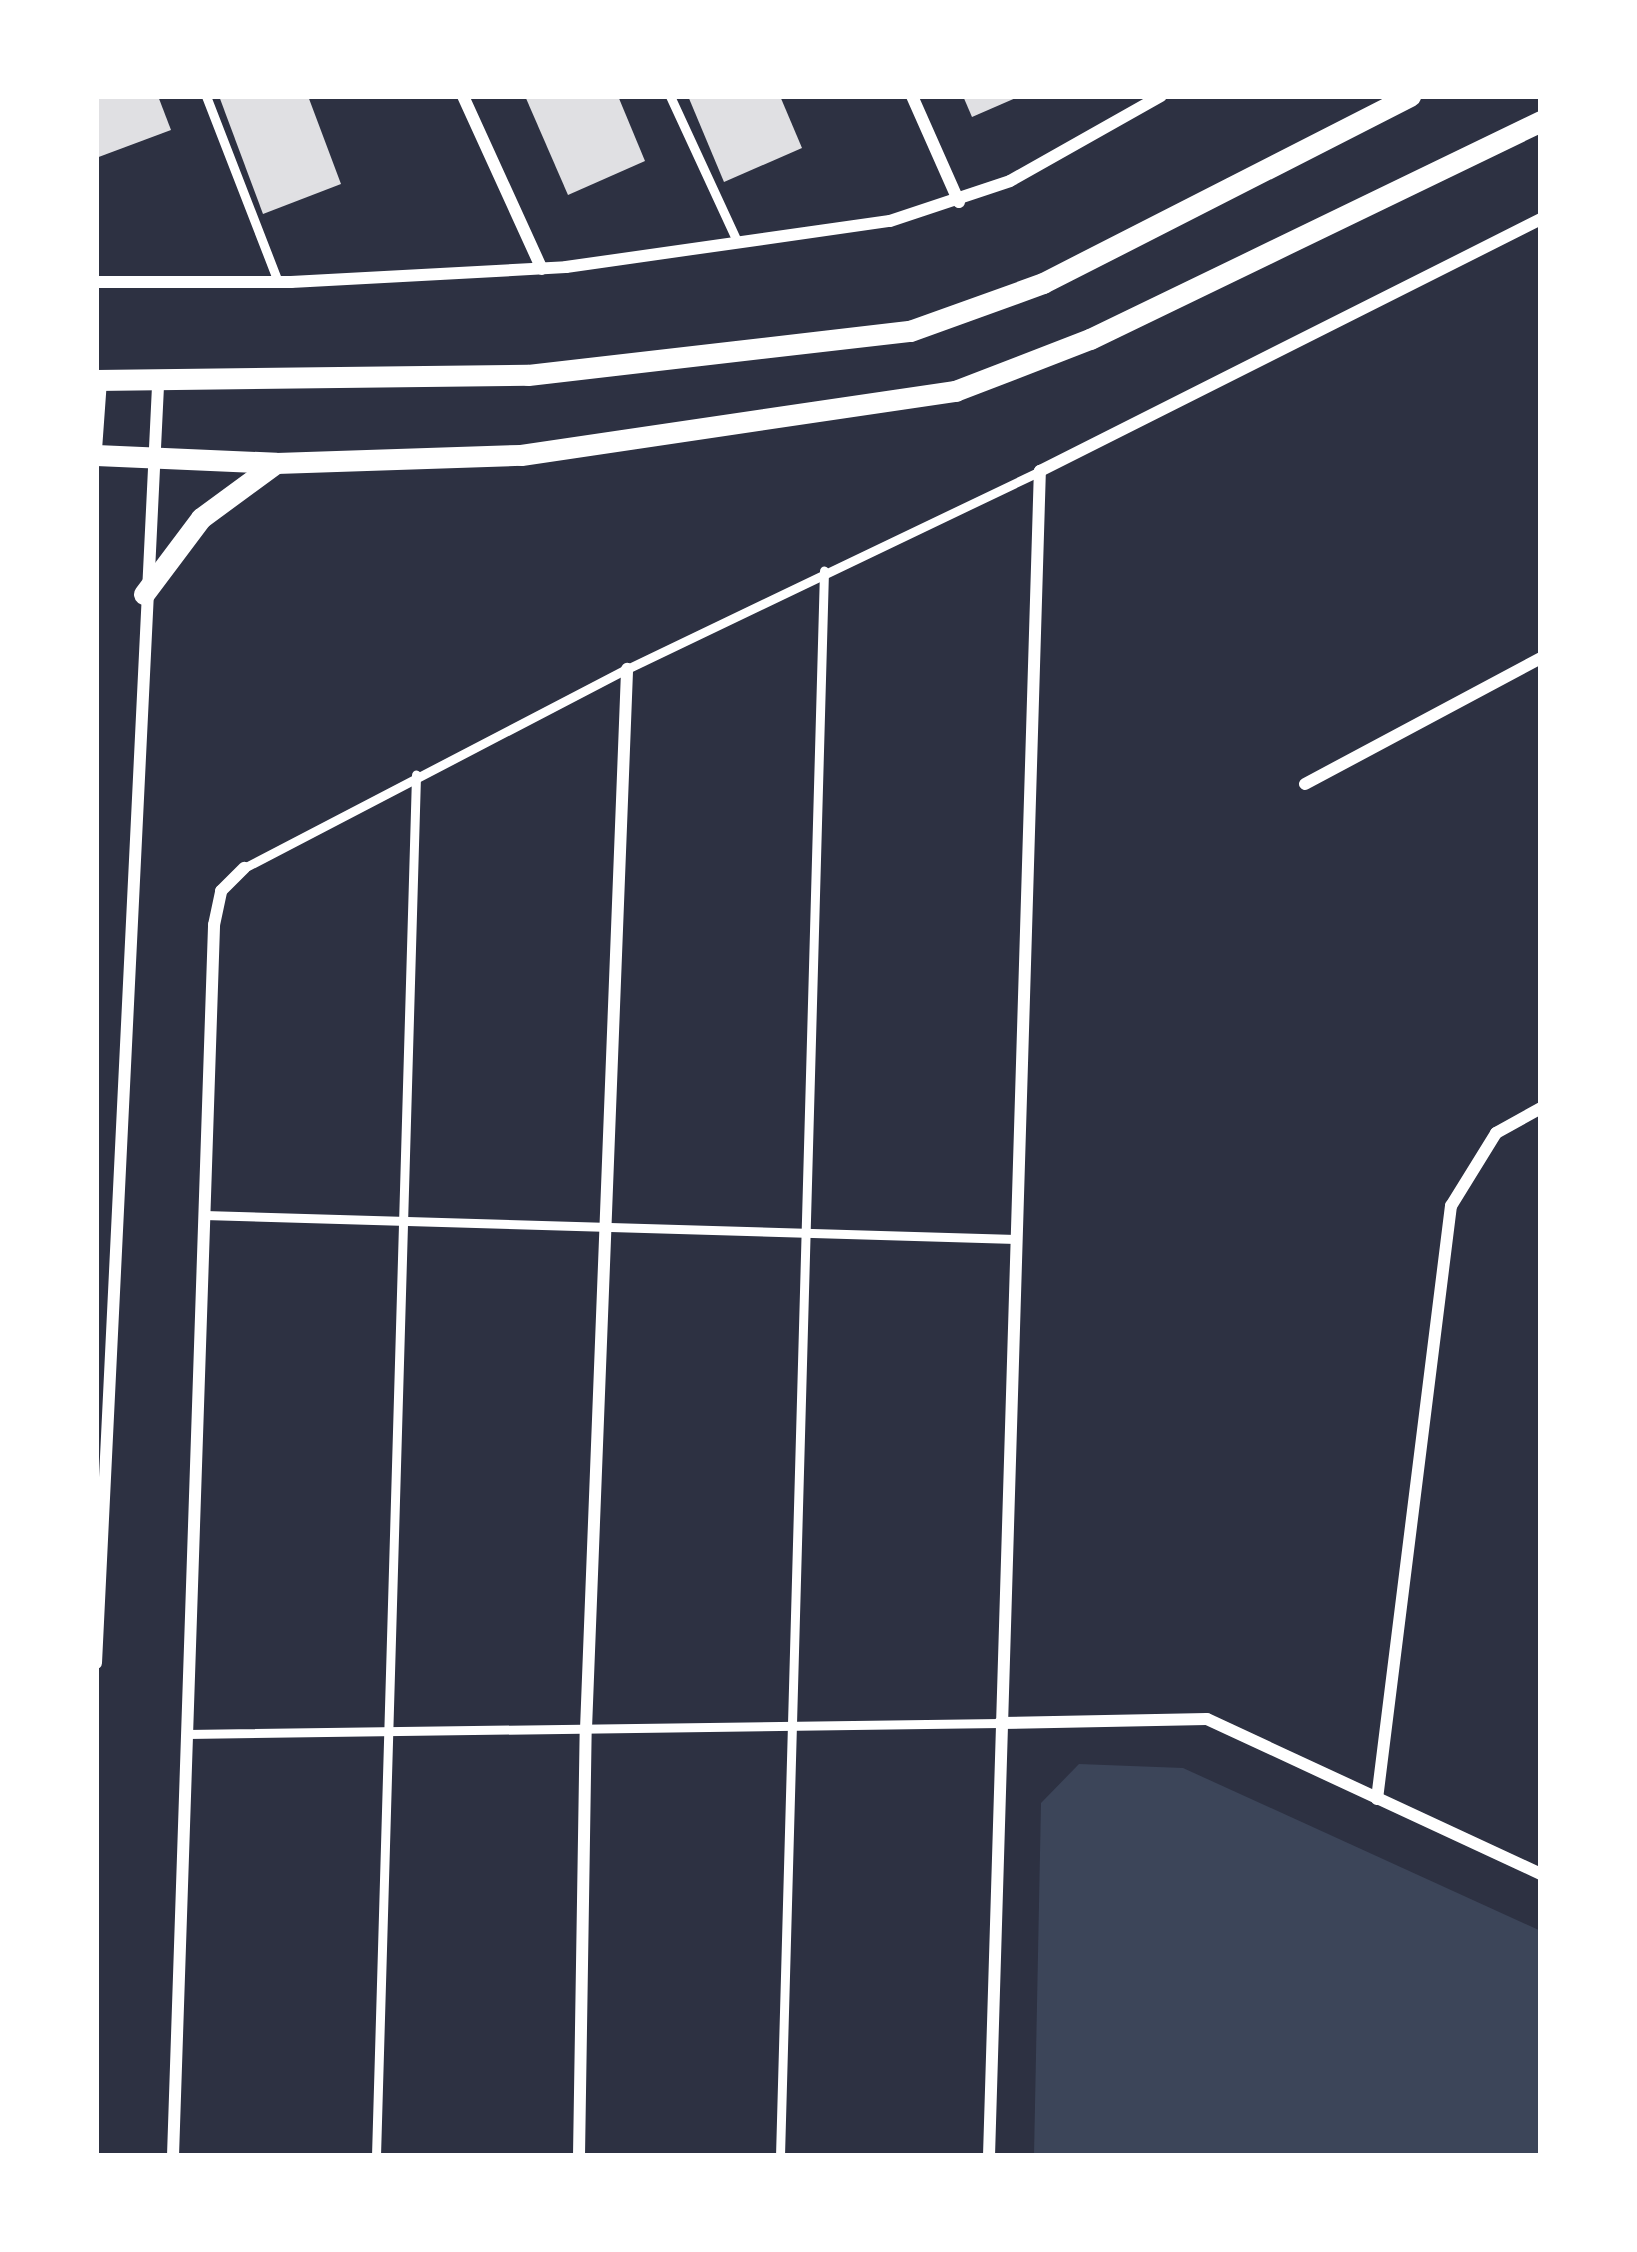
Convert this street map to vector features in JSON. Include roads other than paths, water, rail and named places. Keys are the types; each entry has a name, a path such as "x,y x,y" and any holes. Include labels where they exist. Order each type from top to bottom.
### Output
{"street":[{"path":"463,96 542,268"},
{"path":"912,96 959,202"},
{"path":"1364,121 1387,96"},
{"path":"1410,96 1043,283 910,331 528,375 158,385 98,380 96,453 154,461 276,463 521,455 955,391 1090,339 1541,121"},
{"path":"96,282 278,282 542,268 890,221 959,202 1158,97"},
{"path":"989,2156 1040,471 1541,219"},
{"path":"96,1663 144,593 158,385"},
{"path":"144,593 201,518 276,463"},
{"path":"1306,784 1541,658"},
{"path":"579,2156 586,1729 627,669"},
{"path":"173,2156 214,925 221,891 244,868"},
{"path":"1377,1799 1451,1206 1496,1133 1541,1108"},
{"path":"1000,1723 1185,1714 1541,1874"}],"lane":[{"path":"206,96 278,282"},
{"path":"670,96 739,243"},
{"path":"244,868 627,669 1040,471"},
{"path":"780,2156 824,571"},
{"path":"376,2156 416,775"},
{"path":"204,1215 406,1226 606,1224 804,1238 1016,1240"},
{"path":"187,1734 1000,1723"}]}
